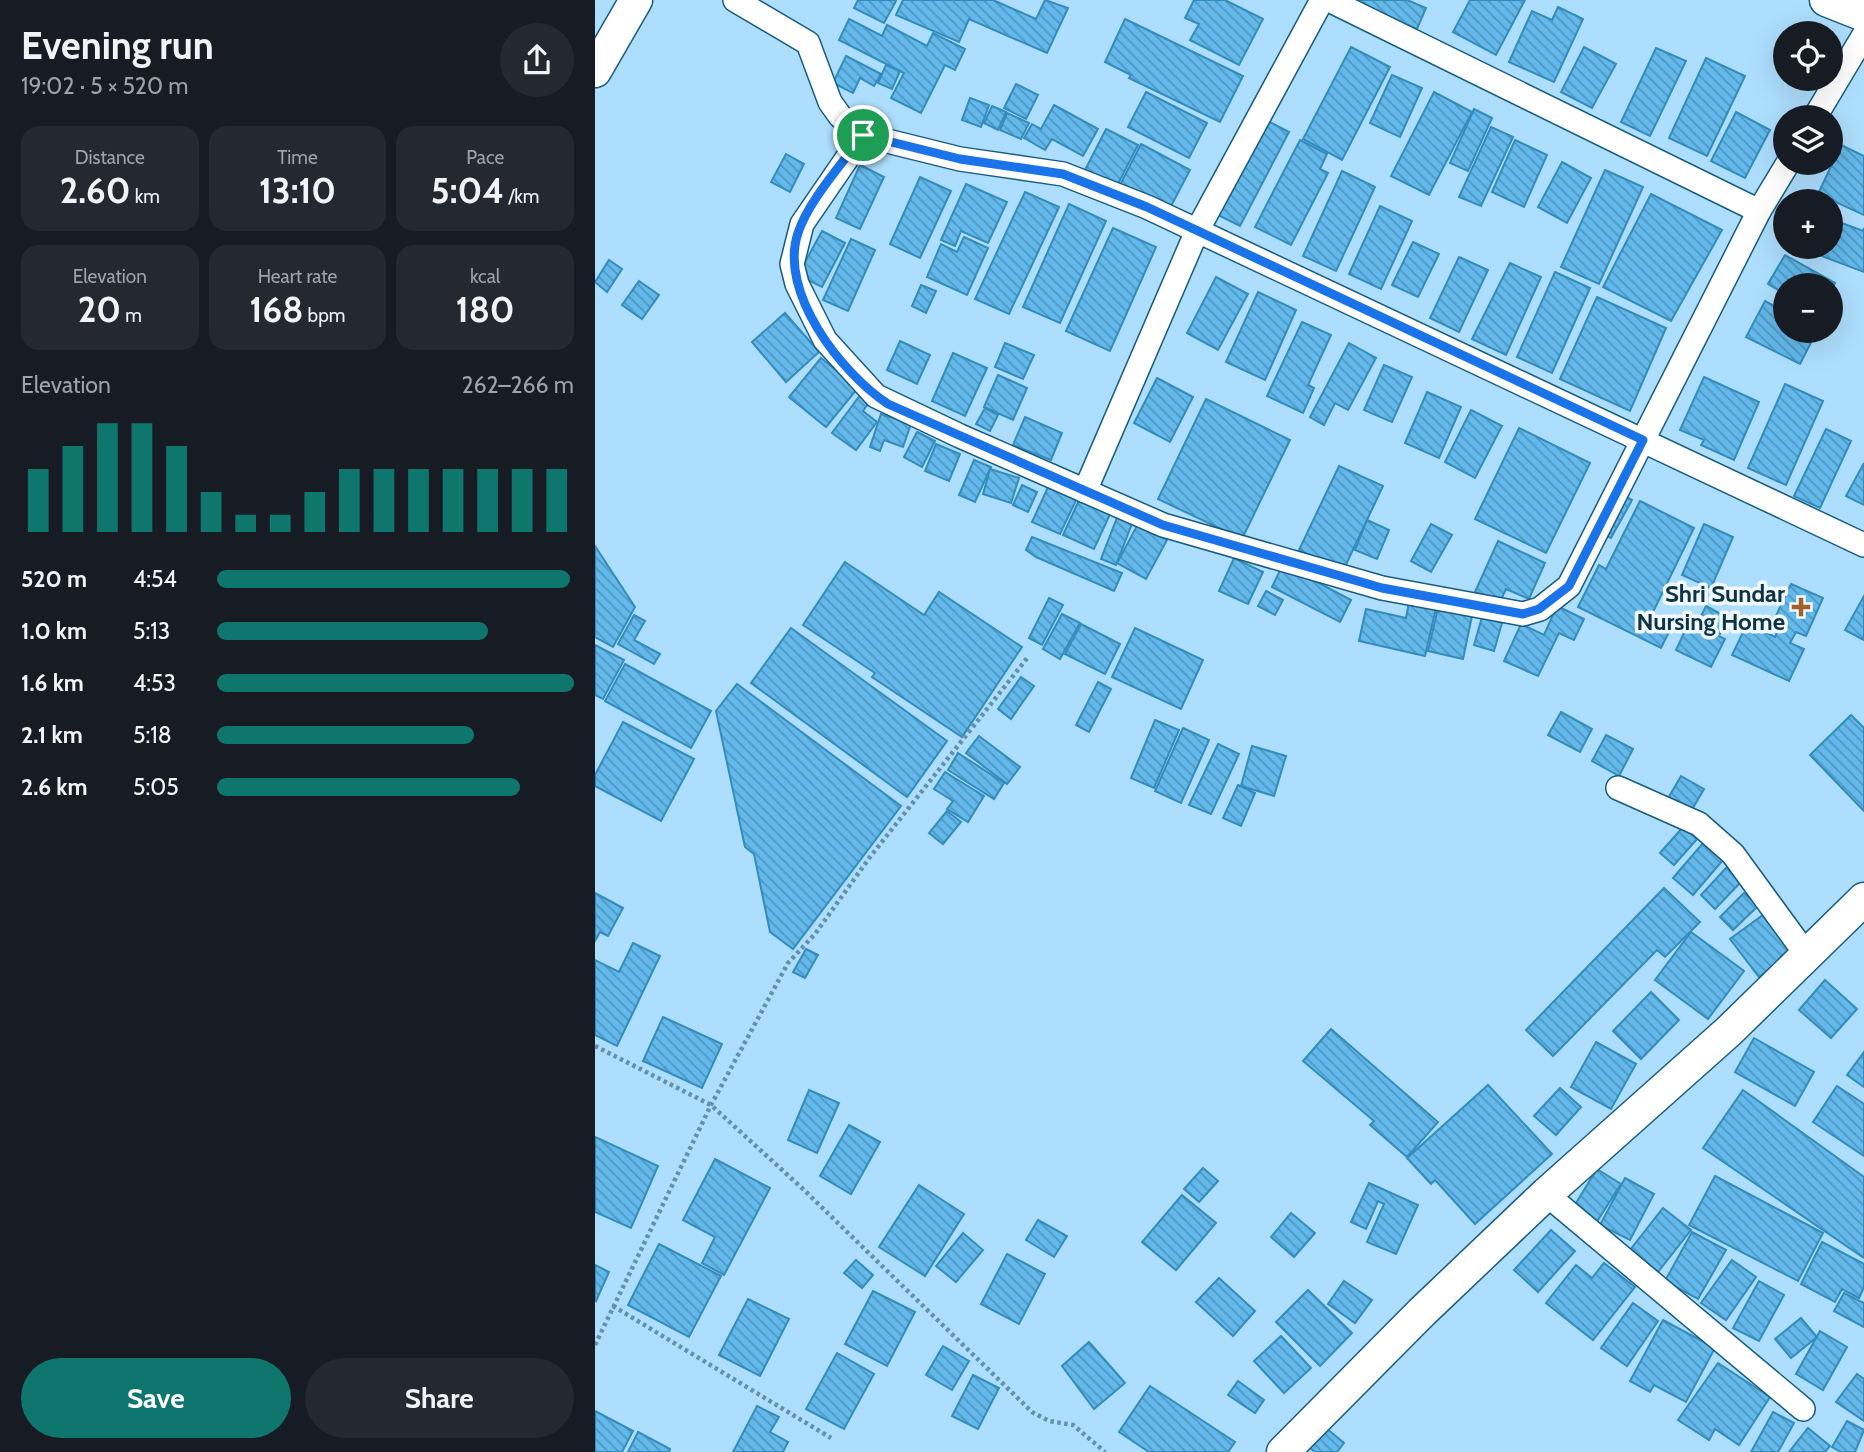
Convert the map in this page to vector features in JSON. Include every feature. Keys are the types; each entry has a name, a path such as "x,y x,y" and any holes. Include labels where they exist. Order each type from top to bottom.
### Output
{"street":[{"path":"595,71 636,0"},
{"path":"735,0 808,43 830,102 840,116 863,135 960,159 1063,174 1197,231 1864,545"},
{"path":"1085,491 1197,231 1322,0"},
{"path":"1329,0 1759,211"},
{"path":"1826,0 1864,15"},
{"path":"1824,105 1857,63 1864,35"},
{"path":"863,135 809,211 798,233 794,250 794,277 825,340 864,385 888,404 1163,525 1382,588 1523,614 1539,609 1569,586 1759,211 1781,175"},
{"path":"1618,788 1699,824 1733,854 1810,950"},
{"path":"1283,1452 1422,1312 1546,1194 1729,1031 1864,899"},
{"path":"1546,1194 1803,1409"}],"path":[{"path":"595,1345 711,1105 788,963 815,934 870,857 1028,657"},
{"path":"595,1046 711,1105 803,1189 1032,1412 1049,1421 1073,1425 1105,1452"},
{"path":"614,1306 831,1438"}],"building":[{"path":"858,0 896,1 884,23 854,8"},
{"path":"903,0 993,0 1036,19 1045,0 1068,8 1047,53 969,19 959,42 896,15"},
{"path":"1194,0 1225,0 1263,19 1239,65 1190,40 1199,24 1185,18"},
{"path":"1349,0 1407,0 1426,8 1417,29"},
{"path":"1470,0 1525,0 1496,55 1453,32"},
{"path":"1558,7 1583,19 1554,82 1509,62 1532,11 1552,20"},
{"path":"849,19 882,36 887,25 927,46 933,33 965,49 955,70 945,65 921,113 891,98 904,73 839,40"},
{"path":"1125,19 1243,76 1220,122 1129,78 1131,75 1105,62"},
{"path":"1351,47 1390,67 1342,160 1303,139"},
{"path":"1584,47 1616,64 1592,108 1561,92"},
{"path":"1656,48 1686,61 1650,136 1621,122"},
{"path":"846,56 881,74 874,86 860,78 853,93 833,83"},
{"path":"1706,58 1745,76 1707,156 1669,138"},
{"path":"886,65 900,71 892,89 878,83"},
{"path":"1392,75 1422,88 1400,137 1370,123"},
{"path":"1016,84 1038,95 1026,119 1004,108"},
{"path":"1146,92 1207,123 1189,158 1128,127"},
{"path":"1434,92 1472,112 1429,195 1391,176"},
{"path":"970,98 989,105 981,127 962,120"},
{"path":"1054,105 1098,129 1083,156 1052,139 1045,150 1024,138 1032,124 1041,129"},
{"path":"992,106 1006,112 998,130 984,123"},
{"path":"1474,109 1492,118 1468,171 1450,163"},
{"path":"1736,112 1770,130 1745,178 1711,161"},
{"path":"1007,113 1029,123 1021,139 1000,130"},
{"path":"1266,120 1289,132 1240,226 1218,215"},
{"path":"1491,127 1513,137 1481,206 1459,197"},
{"path":"1106,129 1138,145 1117,186 1085,170"},
{"path":"1300,140 1327,154 1320,169 1328,173 1291,245 1255,227"},
{"path":"1515,140 1547,155 1524,207 1492,192"},
{"path":"1141,144 1190,170 1168,212 1119,187"},
{"path":"1843,146 1864,156 1864,215 1843,205 1843,189 1820,189 1827,175 1843,175"},
{"path":"786,154 804,164 790,192 771,182"},
{"path":"1562,162 1591,178 1567,223 1538,207"},
{"path":"860,165 884,177 860,229 836,218"},
{"path":"1605,170 1643,187 1599,284 1561,267"},
{"path":"1342,171 1375,187 1336,271 1303,256"},
{"path":"920,177 951,191 920,258 890,244"},
{"path":"966,184 1007,202 988,243 961,231 955,246 941,240"},
{"path":"1025,192 1059,207 1009,314 975,299"},
{"path":"1651,194 1722,230 1671,321 1603,287"},
{"path":"1069,204 1106,221 1060,323 1023,307"},
{"path":"1380,206 1412,221 1381,289 1349,274"},
{"path":"1843,224 1863,231 1864,228 1864,272 1830,259 1843,259"},
{"path":"1113,228 1156,247 1110,351 1066,331"},
{"path":"822,231 845,243 822,287 798,275"},
{"path":"964,237 988,248 967,295 927,277 941,244 957,252"},
{"path":"851,239 875,250 848,311 823,300"},
{"path":"1413,242 1439,254 1418,297 1392,285"},
{"path":"1459,257 1488,270 1459,332 1430,318"},
{"path":"1783,259 1792,259 1817,273 1774,273"},
{"path":"609,260 622,269 607,292 595,282"},
{"path":"1510,263 1541,277 1506,355 1472,339"},
{"path":"1555,272 1590,288 1552,373 1517,357"},
{"path":"1216,277 1248,294 1218,350 1187,333"},
{"path":"639,281 659,295 642,319 622,305"},
{"path":"921,285 936,291 926,313 912,306"},
{"path":"1258,292 1296,310 1265,380 1226,362"},
{"path":"1597,297 1666,328 1630,411 1560,379"},
{"path":"1765,301 1773,305 1773,343 1811,343 1800,364 1746,337"},
{"path":"785,313 819,352 786,382 752,342"},
{"path":"1302,322 1331,335 1308,385 1314,388 1303,413 1267,396"},
{"path":"900,341 930,355 917,384 887,370"},
{"path":"1005,343 1034,355 1023,379 995,367"},
{"path":"1349,343 1376,358 1348,410 1335,403 1324,425 1310,417"},
{"path":"953,353 987,368 965,416 932,401"},
{"path":"821,358 858,388 826,427 789,397"},
{"path":"1384,365 1412,377 1392,422 1364,410"},
{"path":"998,375 1027,388 1013,420 984,407"},
{"path":"1704,377 1759,402 1734,460 1701,445 1704,440 1680,430"},
{"path":"1157,378 1193,397 1170,442 1134,423"},
{"path":"1785,384 1823,401 1786,485 1748,468"},
{"path":"1427,392 1461,407 1439,458 1405,443"},
{"path":"861,394 870,401 863,411 877,422 856,450 832,433"},
{"path":"1206,399 1290,440 1242,539 1158,499"},
{"path":"985,408 998,415 990,431 976,424"},
{"path":"1471,410 1502,426 1475,478 1445,462"},
{"path":"881,414 911,424 903,447 884,440 880,451 870,447"},
{"path":"1025,417 1062,433 1051,460 1013,445"},
{"path":"1519,428 1590,463 1546,553 1475,519"},
{"path":"1826,429 1851,441 1820,508 1794,496"},
{"path":"917,432 935,441 922,467 904,457"},
{"path":"936,444 960,454 949,481 925,471"},
{"path":"974,460 991,467 975,502 959,495"},
{"path":"1864,463 1864,505 1846,496"},
{"path":"1339,466 1383,486 1343,571 1299,550"},
{"path":"990,469 1019,478 1011,503 983,494"},
{"path":"1022,485 1037,492 1028,512 1013,505"},
{"path":"1049,485 1077,498 1060,534 1032,522"},
{"path":"1622,495 1632,500 1611,538 1601,533"},
{"path":"1080,498 1111,512 1094,549 1063,535"},
{"path":"1640,501 1694,528 1652,614 1673,624 1661,648 1578,607 1599,565 1606,569"},
{"path":"1118,515 1133,521 1116,565 1101,559"},
{"path":"1367,520 1389,530 1377,559 1355,550"},
{"path":"1138,524 1167,540 1146,579 1117,563"},
{"path":"1431,524 1452,535 1431,572 1411,561"},
{"path":"1704,524 1733,537 1711,588 1682,575"},
{"path":"1032,537 1122,573 1114,591 1036,557 1026,550"},
{"path":"1498,541 1545,563 1529,599 1506,589 1500,602 1475,592"},
{"path":"595,546 635,607 613,647 595,637"},
{"path":"1234,558 1263,572 1248,604 1219,591"},
{"path":"845,562 924,615 939,592 1022,647 962,737 872,677 875,673 803,625"},
{"path":"1283,564 1351,600 1340,622 1272,587"},
{"path":"1791,584 1823,598 1806,636 1796,632 1790,643 1804,649 1789,681 1732,655 1747,624 1775,637 1781,624 1774,620"},
{"path":"1266,591 1283,600 1275,615 1258,606"},
{"path":"1864,596 1864,640 1845,630"},
{"path":"1049,598 1063,605 1042,645 1029,638"},
{"path":"1409,602 1436,608 1425,656 1359,641 1366,609 1406,618"},
{"path":"1557,606 1584,619 1574,640 1559,633 1538,676 1504,661 1521,624 1544,635"},
{"path":"1706,606 1728,618 1720,634 1698,622"},
{"path":"1438,608 1472,616 1463,659 1428,651"},
{"path":"1062,614 1080,623 1060,659 1043,649"},
{"path":"634,615 645,621 634,640 660,654 654,664 618,644"},
{"path":"1482,617 1502,623 1494,651 1474,645"},
{"path":"1689,622 1725,639 1711,667 1676,650"},
{"path":"1081,624 1120,644 1105,674 1065,654"},
{"path":"791,628 947,741 907,797 751,683"},
{"path":"1135,628 1203,660 1181,709 1112,677"},
{"path":"595,645 624,660 603,699 595,695"},
{"path":"625,664 711,711 691,748 605,701"},
{"path":"1021,677 1034,686 1011,719 998,709"},
{"path":"1098,682 1111,689 1089,732 1076,725"},
{"path":"737,684 901,806 793,949 770,932 754,854 745,847 716,711"},
{"path":"1561,712 1592,729 1580,752 1548,735"},
{"path":"1851,715 1864,728 1864,811 1810,755"},
{"path":"1155,720 1179,730 1154,788 1131,778"},
{"path":"623,722 694,759 661,821 595,786 595,775"},
{"path":"1183,728 1209,740 1181,803 1155,791"},
{"path":"1606,735 1633,749 1619,776 1592,761"},
{"path":"979,736 1020,767 1007,784 966,753"},
{"path":"1218,744 1239,754 1211,814 1189,805"},
{"path":"1252,746 1286,756 1274,796 1241,786"},
{"path":"958,753 1004,783 994,799 948,770"},
{"path":"945,772 984,796 968,822 947,809 953,801 934,789"},
{"path":"1681,776 1704,789 1690,813 1667,800"},
{"path":"1238,785 1255,793 1241,826 1223,818"},
{"path":"947,811 961,822 943,844 929,833"},
{"path":"1683,827 1697,839 1674,865 1660,853"},
{"path":"1704,842 1723,860 1693,895 1673,878"},
{"path":"1727,867 1742,881 1715,909 1701,895"},
{"path":"1664,888 1700,922 1665,957 1657,950 1553,1056 1526,1030"},
{"path":"595,893 623,908 608,936 600,932 595,941"},
{"path":"1744,893 1758,906 1733,930 1720,917"},
{"path":"1763,915 1792,953 1759,977 1730,939"},
{"path":"1691,932 1744,971 1708,1019 1655,980"},
{"path":"633,943 660,956 617,1046 595,1035 595,960 619,972"},
{"path":"806,949 818,955 805,978 793,972"},
{"path":"1825,980 1857,1009 1831,1038 1799,1010"},
{"path":"1651,992 1679,1020 1641,1059 1613,1031"},
{"path":"663,1017 722,1044 702,1088 643,1061"},
{"path":"1331,1029 1438,1122 1407,1157 1370,1125 1374,1121 1303,1061"},
{"path":"1754,1038 1814,1072 1795,1106 1735,1072"},
{"path":"1596,1042 1636,1064 1611,1109 1571,1087"},
{"path":"1864,1052 1864,1087 1847,1075"},
{"path":"1488,1085 1552,1154 1475,1224 1435,1180 1431,1184 1407,1158"},
{"path":"1837,1086 1864,1104 1864,1156 1813,1122"},
{"path":"1560,1088 1581,1107 1556,1135 1534,1116"},
{"path":"809,1090 839,1103 817,1153 788,1140"},
{"path":"1743,1090 1864,1177 1864,1258 1703,1148"},
{"path":"849,1125 880,1142 851,1194 820,1176"},
{"path":"595,1137 658,1166 631,1228 595,1212"},
{"path":"715,1159 770,1188 724,1275 702,1263 715,1237 683,1220"},
{"path":"1203,1168 1218,1181 1199,1202 1184,1189"},
{"path":"1597,1169 1621,1184 1596,1223 1573,1208"},
{"path":"1715,1176 1823,1233 1798,1281 1689,1225"},
{"path":"1625,1178 1654,1194 1630,1240 1600,1225"},
{"path":"1369,1183 1418,1205 1396,1254 1367,1242 1384,1204 1378,1201 1366,1229 1351,1222"},
{"path":"919,1185 964,1214 925,1276 879,1247"},
{"path":"1182,1195 1216,1223 1176,1270 1142,1242"},
{"path":"1663,1208 1691,1230 1658,1272 1630,1250"},
{"path":"1291,1213 1315,1233 1294,1257 1271,1237"},
{"path":"1038,1220 1067,1236 1054,1257 1026,1240"},
{"path":"1551,1230 1575,1251 1538,1292 1514,1270"},
{"path":"1692,1232 1726,1250 1698,1299 1665,1281"},
{"path":"963,1233 983,1250 956,1282 936,1266"},
{"path":"1822,1242 1864,1264 1864,1287 1859,1298 1842,1289 1835,1302 1801,1284"},
{"path":"659,1244 721,1276 689,1337 628,1305"},
{"path":"1007,1254 1045,1274 1019,1324 981,1304"},
{"path":"856,1260 873,1275 862,1288 844,1273"},
{"path":"1732,1260 1756,1277 1726,1320 1701,1303"},
{"path":"1604,1263 1635,1287 1593,1340 1546,1303 1576,1265 1592,1278"},
{"path":"595,1265 609,1272 596,1301 595,1300"},
{"path":"1219,1278 1255,1311 1233,1336 1196,1302"},
{"path":"1344,1281 1372,1300 1355,1323 1328,1304"},
{"path":"1759,1281 1784,1295 1759,1341 1733,1328"},
{"path":"1308,1290 1352,1333 1320,1366 1276,1322"},
{"path":"873,1291 915,1312 887,1366 845,1344"},
{"path":"1844,1293 1864,1303 1864,1327 1834,1311"},
{"path":"748,1299 789,1319 760,1376 719,1355"},
{"path":"1633,1303 1658,1321 1627,1366 1601,1348"},
{"path":"1801,1318 1817,1337 1791,1358 1775,1339"},
{"path":"1663,1320 1715,1348 1686,1402 1654,1385 1650,1392 1630,1381"},
{"path":"1820,1331 1847,1347 1823,1390 1796,1374"},
{"path":"1281,1336 1311,1368 1284,1393 1254,1361"},
{"path":"1089,1342 1125,1383 1094,1409 1062,1366"},
{"path":"943,1346 969,1361 952,1390 926,1375"},
{"path":"837,1353 874,1374 844,1429 806,1409"},
{"path":"1718,1363 1770,1397 1739,1445 1715,1429 1709,1440 1678,1420"},
{"path":"1857,1374 1864,1379 1864,1421 1836,1402"},
{"path":"973,1375 999,1388 978,1429 952,1416"},
{"path":"1238,1381 1264,1400 1255,1413 1228,1395"},
{"path":"1150,1386 1235,1442 1228,1452 1149,1452 1119,1432"},
{"path":"757,1406 779,1417 770,1432 788,1442 783,1452 733,1452"},
{"path":"595,1411 633,1431 622,1452 595,1452"},
{"path":"1773,1412 1794,1423 1778,1452 1751,1452"},
{"path":"1847,1421 1864,1430 1855,1452 1841,1452 1832,1447"},
{"path":"1320,1423 1344,1443 1337,1452 1315,1452 1304,1443"},
{"path":"1808,1428 1830,1446 1825,1452 1789,1452"},
{"path":"638,1432 670,1449 669,1452 628,1452"}],"place":[{"name":"Shri Sundar Nursing Home","path":"1801,607"}],"route":[{"path":"863,135 960,159 1052,171 1075,178 1147,207 1643,440 1569,586 1550,603 1523,614 1382,588 1163,525 888,404 864,385 825,340 797,284 793,269 794,250 802,224 863,135"}]}
